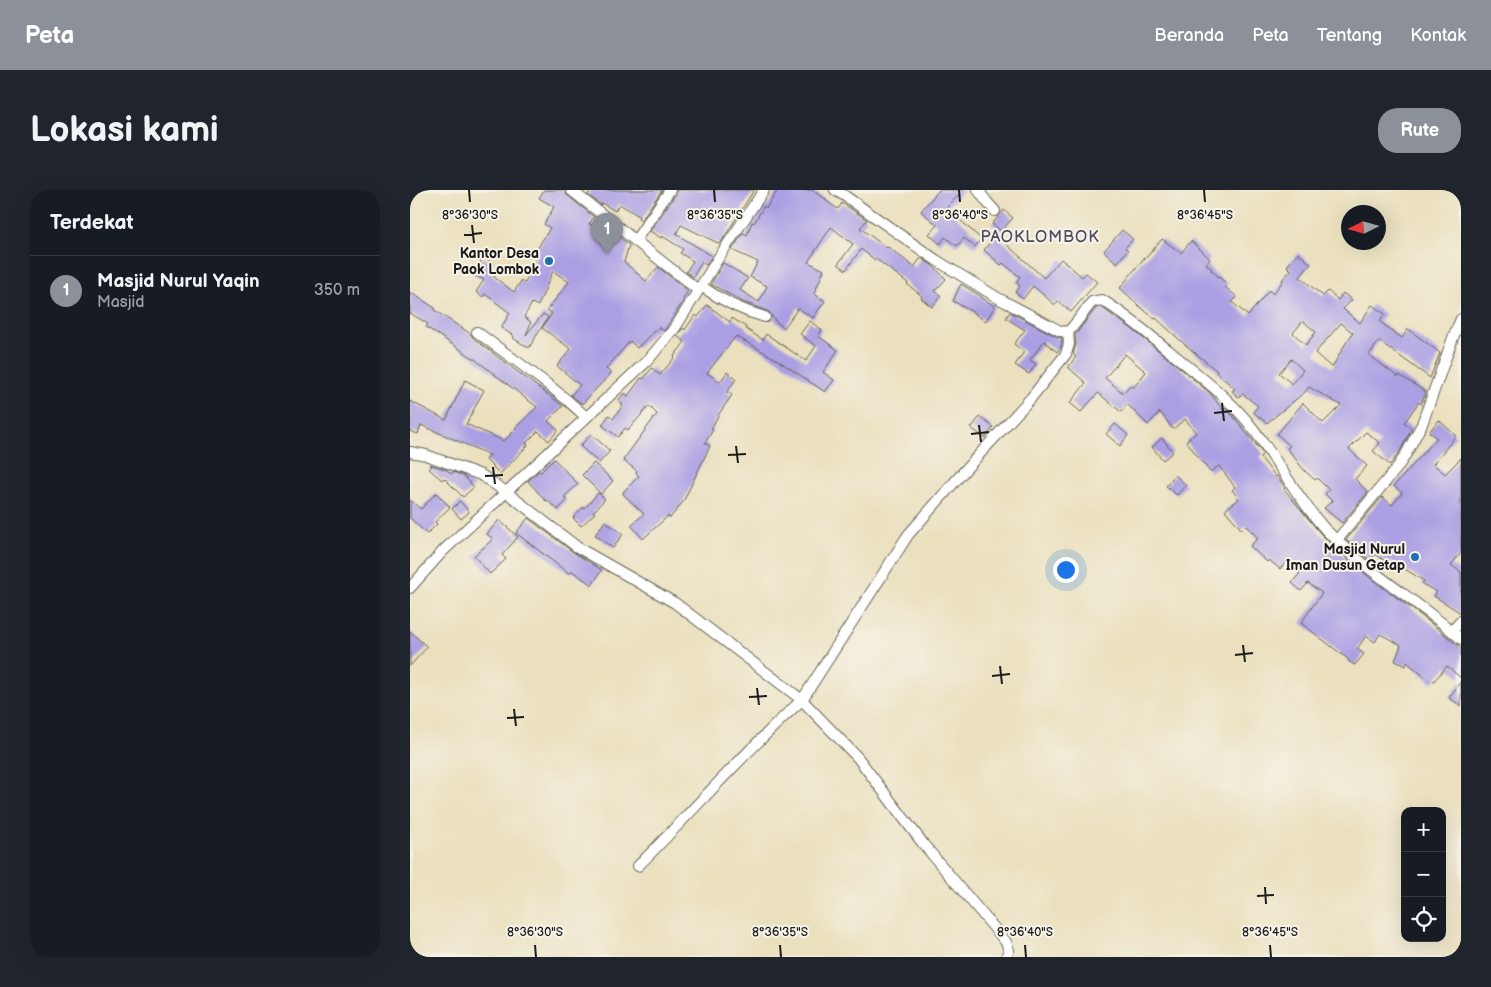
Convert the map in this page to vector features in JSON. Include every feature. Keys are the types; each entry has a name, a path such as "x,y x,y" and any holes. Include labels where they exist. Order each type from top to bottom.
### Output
{"street":[{"path":"571,190 635,241 700,288 747,312 765,317"},
{"path":"635,241 670,190"},
{"path":"410,588 443,550 648,360 676,328 719,257 764,190"},
{"path":"835,190 848,193 936,260 998,298 1052,327 1063,332 1068,331"},
{"path":"978,190 996,212"},
{"path":"638,866 778,722 802,700 908,535 1031,398 1066,354 1069,344 1068,331 1092,302 1099,300 1108,304 1140,327 1208,383 1248,422 1316,518 1337,540 1361,562 1461,639"},
{"path":"1337,540 1397,468 1406,454 1422,424 1461,319"},
{"path":"476,332 536,375 586,417"},
{"path":"410,452 480,475 506,492 577,547 675,603 802,700 858,758 924,844 1006,942 1009,950 1006,957"},
{"path":"1452,631 1461,621"}],"building":[{"path":"544,190 564,190 567,195 594,217 589,224 618,236 629,245 624,262 646,281 658,267 688,291 664,331 659,327 637,348 630,341 606,369 611,373 582,404 571,395 580,385 557,366 571,349 542,328 552,313 547,310 569,282 553,271 538,306 532,303 524,317 531,322 526,335 543,314 548,317 529,348 501,328 510,313 485,294 483,297 476,292 484,280 473,275 483,258 493,263 488,272 514,292 521,281 525,283 537,255 534,254 550,228 544,224 554,207 539,198"},
{"path":"591,190 662,190 641,220 638,218 639,216 619,204 615,211 602,203 601,205 588,195"},
{"path":"677,190 754,190 720,244 681,225 676,234 712,256 706,265 702,262 693,277 686,272 693,261 680,253 683,249 650,231"},
{"path":"778,190 812,190 838,209 842,203 867,220 860,228 914,267 921,258 933,266 946,279 935,291 941,296 932,307 908,283 861,249 846,270 838,264 853,244 831,227 808,262 824,270 814,294 825,301 813,318 798,308 784,328 767,311 743,302 711,284 723,263 748,278 740,290 759,302 767,286 750,277 758,262 732,250 743,233 747,235 752,222 754,223 764,206 766,208"},
{"path":"939,190 964,190 947,207 981,239 975,247 964,238 957,246 945,237 940,244 929,234 937,225 921,211"},
{"path":"1004,210 1013,218 1001,231 992,224"},
{"path":"1122,230 1133,239 1125,248 1128,250 1117,263 1104,251"},
{"path":"996,235 1044,278 1061,259 1082,277 1086,273 1097,282 1071,312 1058,301 1055,305 1033,286 1023,299 1015,292 1020,286 1016,282 1020,277 1003,263 1001,265 984,250"},
{"path":"1162,239 1181,253 1191,241 1210,259 1206,264 1227,284 1225,287 1237,297 1232,302 1248,316 1269,290 1273,294 1291,270 1287,266 1298,253 1311,264 1300,277 1323,296 1328,291 1338,300 1343,293 1352,300 1343,309 1360,323 1372,305 1385,314 1380,322 1402,338 1408,329 1440,353 1430,378 1379,341 1369,355 1398,377 1399,375 1426,392 1421,404 1419,402 1404,423 1412,428 1390,465 1373,451 1380,443 1366,432 1349,449 1367,466 1355,479 1368,492 1342,523 1324,508 1332,501 1325,494 1329,490 1317,478 1315,480 1304,470 1287,448 1290,446 1277,434 1303,403 1323,423 1341,405 1309,387 1267,423 1253,412 1258,406 1243,394 1238,397 1232,391 1235,389 1217,371 1120,288","holes":["1303,321 1316,332 1306,345 1293,333","1341,323 1353,333 1332,368 1315,353","1291,359 1303,370 1292,384 1279,373"]},
{"path":"961,284 995,306 986,321 953,301"},
{"path":"410,292 471,334 473,338 563,406 548,421 558,430 549,441 538,431 526,443 528,445 500,474 486,460 490,455 421,425 418,434 410,431 410,401 446,420 465,380 484,390 466,424 504,441 537,407 476,360 426,327 428,324 410,313"},
{"path":"707,305 730,322 732,318 763,340 766,334 806,361 816,346 800,334 810,321 822,330 818,336 838,350 823,372 834,380 825,392 776,359 736,336 707,373 720,382 727,372 736,379 727,392 732,395 719,414 711,429 713,430 705,443 710,446 683,502 670,518 668,516 643,539 631,525 644,514 623,494 639,476 636,473 637,471 623,460 657,414 649,406 628,430 625,428 618,437 602,425 609,415 613,419 623,405 618,401 624,393 628,396 641,378 643,379 652,368 660,375 685,342 677,336 683,328 685,330 695,315 698,317"},
{"path":"1101,307 1132,329 1211,394 1223,410 1225,408 1233,416 1263,454 1260,457 1277,476 1284,489 1320,533 1370,578 1461,648 1461,678 1447,666 1432,683 1407,662 1406,666 1395,661 1401,645 1380,634 1375,642 1366,636 1357,649 1364,654 1355,665 1301,623 1322,593 1308,583 1301,591 1292,583 1300,573 1287,561 1280,569 1269,560 1267,562 1250,546 1258,538 1246,526 1242,530 1225,510 1239,499 1232,490 1235,487 1219,466 1210,472 1186,441 1196,433 1185,419 1173,429 1160,412 1148,425 1127,404 1121,412 1098,393 1081,412 1070,403 1086,383 1068,367 1076,357 1073,354 1076,344 1075,335 1096,308","holes":["1125,354 1146,372 1133,388 1130,385 1123,393 1105,378"]},
{"path":"1010,312 1062,338 1061,347 1057,352 1044,341 1030,360 1036,364 1029,374 1015,365 1024,352 1014,344 1025,330 1006,318"},
{"path":"980,417 993,427 985,438 971,428"},
{"path":"1439,420 1456,436 1433,464 1445,474 1461,458 1461,553 1451,565 1461,572 1461,613 1434,596 1437,592 1422,584 1424,581 1392,561 1390,564 1375,554 1370,560 1346,540 1382,497 1392,505 1402,493 1394,486 1437,438 1429,432"},
{"path":"1115,424 1128,435 1120,446 1106,434"},
{"path":"591,434 610,451 599,463 580,446"},
{"path":"1162,438 1173,452 1163,460 1152,447"},
{"path":"554,459 578,484 564,497 567,500 558,510 546,501 528,481 539,471 541,472"},
{"path":"594,463 613,481 601,494 582,475"},
{"path":"429,464 447,470 451,474 453,472 464,476 474,487 463,497 444,478 442,480 429,469 432,466"},
{"path":"1175,475 1186,485 1177,495 1166,486"},
{"path":"436,493 450,507 435,522 437,524 427,534 410,518 410,500 421,509"},
{"path":"598,493 605,499 593,512 595,513 581,526 573,518"},
{"path":"460,501 469,512 461,519 452,509"},
{"path":"528,518 573,552 602,570 592,585 572,571 570,574 516,533"},
{"path":"499,520 518,537 502,555 506,559 490,574 474,556 493,539 487,534"},
{"path":"605,521 623,534 613,548 595,535"},
{"path":"410,631 427,647 410,666"},
{"path":"1461,681 1461,706 1449,698"}],"place":[{"name":"Masjid Nurul Yaqin","path":"607,254"},
{"name":"Kantor Desa Paok Lombok","path":"549,261"},
{"name":"Masjid Nurul Iman Dusun Getap","path":"1415,557"}],"district":[{"name":"PAOKLOMBOK","path":"1040,236"}]}
